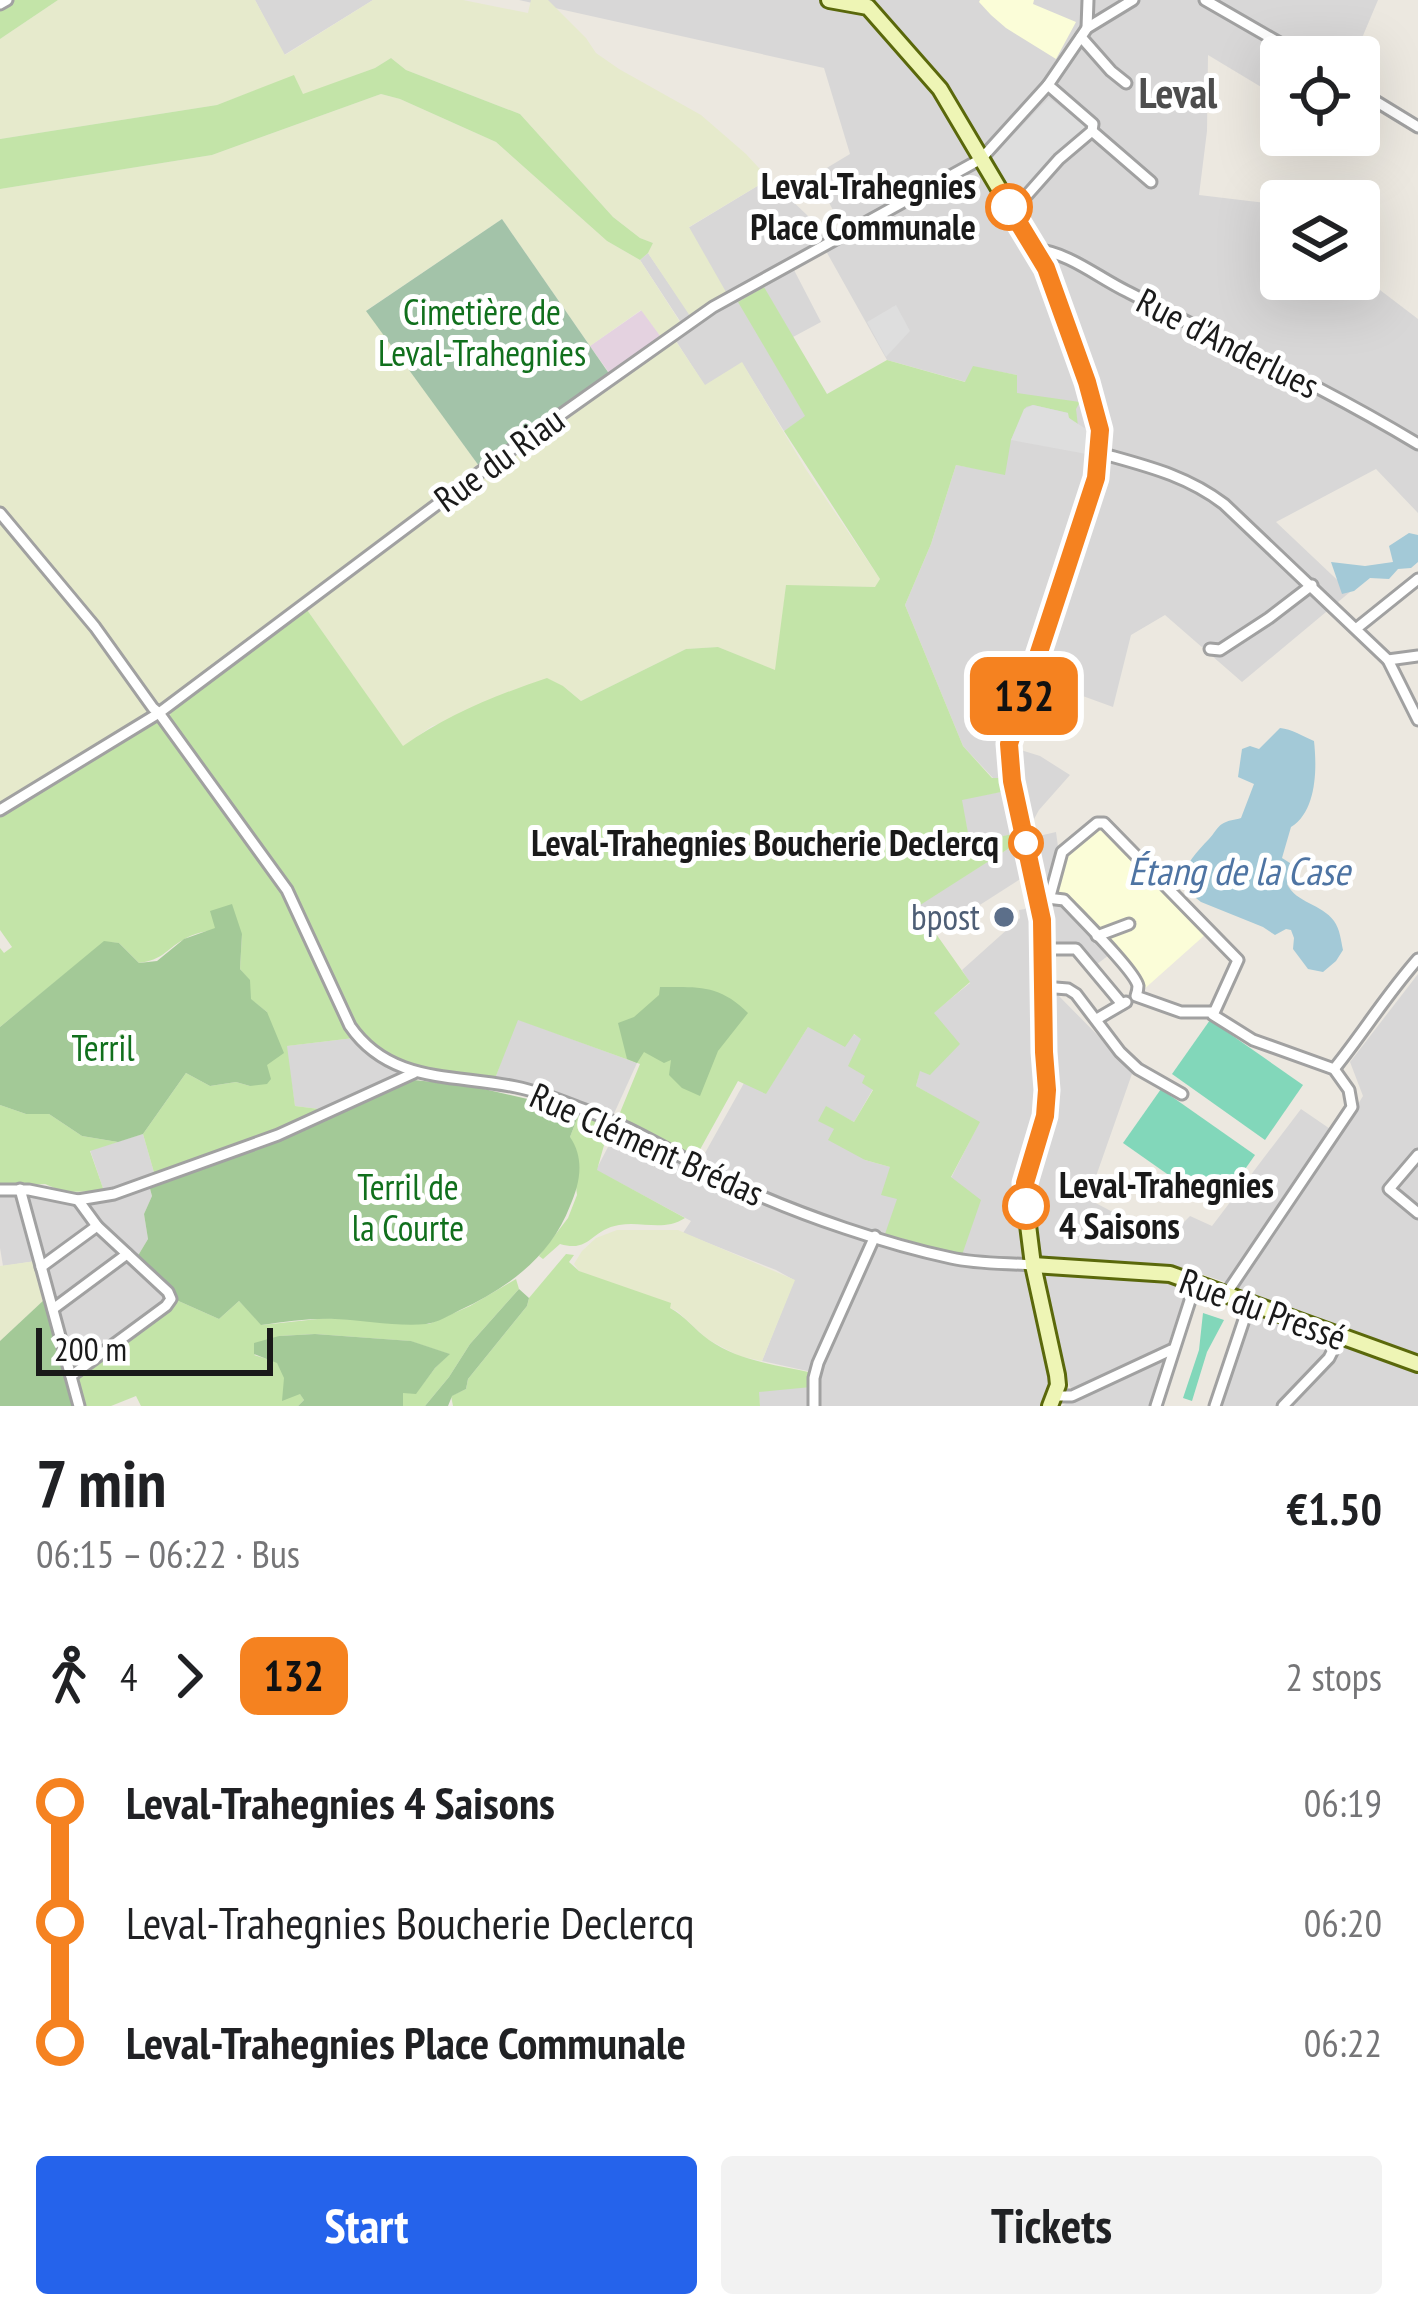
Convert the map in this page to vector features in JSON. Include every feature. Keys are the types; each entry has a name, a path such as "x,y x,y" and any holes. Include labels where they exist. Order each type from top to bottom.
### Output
{"street":[{"path":"829,0 866,4 940,89 1046,268 1100,430 1096,478 1009,744 1012,781 1044,903 1047,1090 1045,1116 1024,1193 1057,1375 1052,1401 1172,1350"},
{"path":"1088,0 1084,33 1126,83"},
{"path":"1084,33 1133,0"},
{"path":"1204,0 1267,36"},
{"name":"Rue du Riau","path":"0,810 159,712 490,464 713,308 981,159 1048,85 1084,33"},
{"path":"1012,212 1093,124 1048,85"},
{"path":"1380,104 1418,127"},
{"path":"1091,131 1151,182"},
{"name":"Rue d'Anderlues","path":"1036,249 1059,253 1366,412 1418,444"},
{"path":"1100,453 1175,476 1224,504 1388,660 1418,720"},
{"name":"Rue Clément Brédas","path":"0,513 95,627 287,890 340,1008 373,1052 414,1072 518,1088 574,1106 614,1121 744,1189 875,1237 953,1259 1034,1265"},
{"path":"1357,628 1418,579"},
{"path":"1210,649 1220,650 1312,585"},
{"path":"1388,660 1418,656"},
{"path":"1044,903 1062,852 1097,823 1105,824 1238,960 1213,1015 1253,1040 1334,1069 1349,1090 1352,1108 1226,1294"},
{"path":"1044,903 1064,900 1136,979 1136,996 1097,1018"},
{"path":"1097,936 1130,924"},
{"path":"1043,949 1076,950 1122,1004"},
{"path":"1334,1069 1418,959"},
{"path":"1043,987 1076,994 1110,1041 1138,1069 1182,1094"},
{"path":"1136,996 1181,1012 1214,1012"},
{"path":"0,1190 78,1200 114,1194 278,1136 414,1072"},
{"path":"1415,1152 1389,1190 1418,1213"},
{"path":"20,1190 79,1406"},
{"path":"71,1376 170,1302 168,1292 97,1226 78,1200"},
{"path":"41,1268 97,1226"},
{"path":"814,1406 818,1364 875,1237"},
{"path":"53,1310 127,1254"},
{"name":"Rue du Pressé","path":"1034,1265 1170,1274 1418,1364"},
{"path":"1156,1406 1196,1282"},
{"path":"1215,1406 1250,1302"},
{"path":"1283,1406 1329,1358 1340,1336"}],"shaded area":[{"path":"58,0 255,0 285,55 373,0 463,0 528,13 531,0 548,0 596,53 701,115 769,179 689,227 726,292 690,316 648,253 653,243 613,217 520,114 406,70 391,58 303,95 294,76 217,105 0,139 0,39"},
{"path":"255,0 373,0 284,55"},
{"path":"519,0 1378,0 1363,36 1260,36 1260,86 1208,55 1207,131 1199,195 1260,202 1260,300 1380,300 1380,290 1418,319 1418,513 1376,469 1276,522 1350,592 1242,682 1165,615 1131,635 1113,707 1036,679 1014,748 1040,756 1070,775 1028,830 970,845 961,799 1005,791 1003,779 993,778 963,746 905,605 956,465 1001,473 1017,375 974,367 966,382 887,360 826,251 794,270 821,322 793,337 764,288 739,302 806,417 784,431 742,363 705,386 669,330 680,321 640,260 648,253 691,316 688,228 769,179 824,235 841,226 815,175 850,154 824,68"},
{"path":"980,0 1034,0 1033,4 1076,22 1056,59 1006,28"},
{"path":"381,94 496,142 607,241 640,260 680,322 661,337 641,310 590,346 502,219 367,310 479,466 158,708 0,506 0,189 212,155"},
{"path":"1049,98 1087,127 1015,200 990,159"},
{"path":"896,305 910,331 886,357 867,322"},
{"path":"642,310 661,337 610,374 590,346"},
{"path":"675,340 705,385 742,362 805,468 880,579 876,587 786,586 776,671 718,647 686,649 581,701 563,686 432,726 403,747 305,607"},
{"path":"1033,405 1068,413 1092,433 1092,455 1011,440 1024,409"},
{"path":"0,517 113,654 148,713 0,806"},
{"path":"1104,820 1206,934 1142,991 1062,901 1038,894 1046,892 1060,844"},
{"path":"1056,832 1059,854 1049,896 1045,896 1030,838"},
{"path":"1019,845 1025,876 936,933 917,906"},
{"path":"1050,901 1062,901 1109,955 1097,964 1079,947 1049,947"},
{"path":"1032,906 1036,939 1041,1107 1014,1192 1052,1381 1044,1406 760,1406 758,1392 812,1372 762,1361 794,1280 683,1233 691,1221 596,1170 621,1122 700,1162 744,1083 766,1093 808,1027 853,1034 861,1038 865,1076 873,1089 854,1122 826,1107 834,1129 865,1160 890,1167 898,1198 886,1234 962,1254 951,1178 979,1123 916,1086 933,1013 970,983 962,970 1020,918 1019,910"},
{"path":"1418,974 1418,1355 1189,1270 1039,1257 1030,1180 1054,1111 1048,989 1133,1071 1088,1199 1166,1240 1190,1216 1212,1226 1301,1109 1339,1135 1363,1096 1350,1062"},
{"path":"517,1019 637,1063 612,1118 494,1081"},
{"path":"354,1038 364,1050 396,1067 399,1076 327,1110 295,1106 286,1046"},
{"path":"143,1134 155,1176 105,1194 90,1150"},
{"path":"149,1185 152,1196 144,1214 148,1239 136,1259 88,1209 94,1202"},
{"path":"0,1192 17,1192 36,1261 3,1266"},
{"path":"24,1195 74,1206 169,1299 73,1372"},
{"path":"617,1230 678,1230 795,1280 762,1361 739,1356 707,1339 677,1311 579,1271 574,1264 582,1251 596,1238"},
{"path":"36,1261 45,1299 0,1341 0,1266"},
{"path":"1046,1274 1171,1281 1184,1291 1152,1406 1062,1406 1074,1398 1043,1286"},
{"path":"1250,1313 1418,1368 1418,1406 1221,1406"}],"green space":[{"path":"13,0 58,0 0,39 0,8"},
{"path":"391,58 406,70 520,114 613,217 653,243 648,253 640,260 607,241 496,142 381,94 212,155 0,189 0,139 217,105 294,75 303,94"},
{"name":"Cimetière de Leval-Trahegnies","path":"502,219 610,375 479,466 366,311"},
{"path":"764,287 827,394 887,360 965,382 973,366 1017,375 1017,393 1080,402 1078,426 1068,413 1026,407 1011,440 1005,475 956,465 905,605 963,746 992,778 1003,778 1006,791 962,800 970,844 1016,833 1019,845 917,907 970,982 934,1013 960,1044 930,1075 920,1071 916,1086 980,1122 951,1177 981,1200 962,1255 885,1234 897,1199 881,1195 890,1167 828,1140 834,1129 818,1121 826,1106 854,1122 873,1090 862,1083 865,1076 848,1066 861,1039 854,1034 845,1047 808,1027 766,1094 738,1081 691,1158 621,1122 619,1115 640,1064 518,1020 494,1081 420,1070 394,1060 359,1035 290,889 169,720 172,707 305,607 403,746 509,691 547,678 581,701 686,649 718,647 775,670 786,585 875,587 880,579 784,431 805,416 738,302"},
{"path":"151,720 160,720 282,886 354,1038 287,1046 295,1106 327,1110 155,1176 143,1134 186,1073 210,1086 236,1082 250,1086 266,1065 267,1012 250,999 250,981 240,969 242,934 198,933 159,957 139,963 119,943 104,942 0,1027 0,948 4,953 12,947 0,930 0,813"},
{"name":"Terril","path":"232,904 242,934 240,969 250,980 251,999 267,1012 284,1053 267,1065 271,1079 267,1084 210,1086 186,1073 143,1134 118,1142 82,1136 49,1114 26,1114 0,1105 0,1027 104,941 119,943 139,963 157,961 184,939 215,928 210,911"},
{"path":"660,987 717,992 748,1013 718,1051 700,1096 669,1075 671,1060 664,1063 644,1052 637,1063 627,1059 618,1023 634,1017 659,995"},
{"path":"1210,1020 1303,1085 1265,1140 1172,1074"},
{"name":"Terril de la Courte","path":"414,1080 471,1086 580,1111 570,1137 578,1154 578,1180 562,1224 540,1255 495,1292 426,1324 326,1319 261,1325 239,1301 219,1319 174,1299 136,1259 148,1239 144,1214 152,1196 149,1185 280,1139"},
{"path":"1161,1089 1255,1155 1217,1209 1123,1143"},
{"path":"0,1105 26,1114 49,1114 82,1136 118,1142 90,1151 104,1191 64,1192 45,1184 0,1187"},
{"path":"580,1111 610,1124 597,1170 685,1218 669,1224 609,1228 578,1246 560,1244 543,1259 539,1256 568,1218 577,1195 570,1137"},
{"path":"566,1254 574,1255 569,1262 579,1271 671,1303 670,1308 704,1336 733,1353 813,1373 811,1387 759,1392 760,1406 453,1406 451,1396 466,1389 468,1379"},
{"path":"516,1279 519,1289 470,1344 425,1406 403,1406 403,1393 416,1393 449,1354 410,1341 279,1336 254,1355 277,1362 304,1400 298,1406 141,1406 136,1396 111,1406 82,1406 74,1377 174,1299 219,1319 239,1301 262,1325 327,1318 429,1324"},
{"path":"519,1289 529,1298 527,1306 468,1379 466,1389 452,1396 448,1406 425,1406 470,1344"},
{"path":"45,1299 76,1406 0,1406 0,1341"},
{"path":"1203,1313 1224,1320 1207,1352 1192,1401 1183,1398 1199,1350"},
{"path":"315,1334 411,1341 450,1354 416,1394 403,1393 403,1406 298,1406 304,1400 300,1394 282,1401 284,1378 277,1363 254,1354 254,1343"}],"water":[{"path":"1409,533 1418,535 1418,562 1398,569 1389,579 1370,578 1342,594 1331,562 1365,566 1393,562 1389,546"},
{"name":"Étang de la Case","path":"1280,728 1314,741 1310,800 1291,827 1282,858 1298,868 1287,884 1291,890 1329,915 1338,928 1343,950 1323,972 1308,969 1293,949 1291,930 1275,935 1201,902 1186,886 1190,862 1219,827 1241,818 1254,784 1238,777 1242,749 1259,749"}],"bus line":[{"name":"132","path":"1009,207 1046,268 1100,430 1096,478 1009,744 1012,781 1042,920 1047,1090 1045,1116 1025,1183 1026,1206"}],"place":[{"name":"Leval-Trahegnies Place Communale","path":"1009,207"},
{"name":"Leval-Trahegnies Boucherie Declercq","path":"1026,843"},
{"name":"bpost","path":"1004,917"},
{"name":"Leval-Trahegnies 4 Saisons","path":"1026,1206"}],"district":[{"name":"Leval","path":"1178,93"}]}
